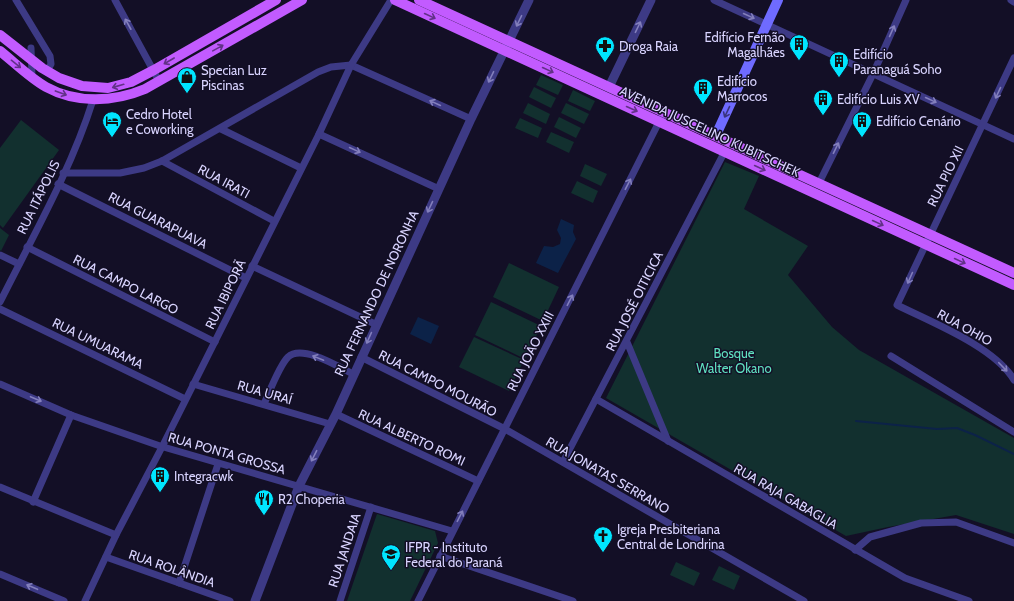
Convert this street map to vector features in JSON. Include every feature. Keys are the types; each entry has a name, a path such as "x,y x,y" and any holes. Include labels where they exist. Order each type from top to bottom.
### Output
{"main road":[{"path":"0,35 47,71 73,84 100,88 124,84 154,70 276,0"},
{"path":"0,51 48,88 60,93 93,100 127,96 145,89 302,0"},
{"name":"AVENIDA JUSCELINO KUBITSCHEK","path":"395,0 507,46 662,117 721,150 927,240 1014,273"},
{"name":"AVENIDA JUSCELINO KUBITSCHEK","path":"419,0 507,46"},
{"path":"716,135 778,0"},
{"name":"AVENIDA JUSCELINO KUBITSCHEK","path":"662,117 716,135 819,183 979,269 1014,286"},
{"path":"979,269 1002,274 1014,280"}],"street":[{"path":"16,0 51,60 47,71"},
{"path":"115,0 159,81"},
{"name":"RUA IBIPORÃ","path":"86,601 116,535 162,447 274,221 319,134 351,65 391,0"},
{"name":"RUA FERNANDO DE NORONHA","path":"255,601 299,486 336,414 471,119 529,0"},
{"path":"606,92 651,0"},
{"path":"714,0 1014,139"},
{"path":"819,183 873,74 906,0"},
{"path":"21,51 31,48 39,40"},
{"path":"31,48 32,76"},
{"name":"RUA PIO XII","path":"898,305 927,240 1014,58"},
{"path":"64,173 120,173 144,168 162,161 221,129 318,72 331,67 351,65 471,119"},
{"name":"RUA ITÁPOLIS","path":"0,302 64,173 84,126 93,100"},
{"name":"RUA JOÃO XXIII","path":"418,601 662,117"},
{"path":"221,129 301,168"},
{"path":"319,134 439,189"},
{"path":"716,135 721,150"},
{"name":"RUA JOSÉ OITICICA","path":"563,462 627,342 721,150"},
{"name":"RUA IRATI","path":"162,161 274,221"},
{"name":"RUA GUARAPUAVA","path":"58,184 246,278"},
{"name":"RUA CAMPO LARGO","path":"27,247 215,342"},
{"path":"0,255 19,264"},
{"path":"252,266 376,324"},
{"name":"RUA OHIO","path":"898,305 942,327 992,356 1014,380"},
{"name":"RUA UMUARAMA","path":"0,309 186,399"},
{"path":"627,342 668,441"},
{"path":"264,404 285,361 295,352 303,352 314,356 353,374"},
{"path":"891,356 1014,432"},
{"name":"RUA CAMPO MOURÃO","path":"361,357 505,429"},
{"name":"RUA PONTA GROSSA","path":"0,384 71,415 162,447 452,531"},
{"name":"RUA URAÍ","path":"193,384 330,424"},
{"name":"RUA RAJA GABAGLIA","path":"596,399 905,578 969,601"},
{"name":"RUA ALBERTO ROMI","path":"336,414 478,481"},
{"path":"33,502 71,415"},
{"name":"RUA JONATAS SERRANO","path":"505,429 804,601"},
{"path":"179,583 218,464"},
{"path":"0,487 33,502 116,535"},
{"name":"RUA JANDAIA","path":"340,601 371,507"},
{"path":"855,550 870,537 921,523 956,522 1014,543"},
{"path":"440,556 573,601"},
{"name":"RUA ROLÂNDIA","path":"106,557 230,601"},
{"path":"0,574 64,601"}],"green space":[{"path":"541,75 563,85 558,95 536,85"},
{"path":"534,87 556,98 551,108 529,97"},
{"path":"573,90 595,101 590,111 568,101"},
{"path":"528,103 550,114 546,124 523,113"},
{"path":"566,103 589,114 584,124 561,113"},
{"path":"559,117 581,128 576,138 554,127"},
{"path":"520,118 542,128 538,138 515,128"},
{"path":"21,120 59,150 3,228 0,225 0,148"},
{"path":"551,132 574,142 569,153 546,142"},
{"name":"Bosque Walter Okano","path":"725,162 759,176 744,209 808,246 788,275 832,327 859,350 1014,438 1014,534 956,515 846,536 606,398"},
{"path":"585,164 607,174 601,186 580,176"},
{"path":"577,181 598,191 593,203 571,193"},
{"path":"0,228 9,235 1,251 0,250"},
{"path":"509,263 559,287 543,321 493,297"},
{"path":"491,302 541,326 525,359 475,335"},
{"path":"474,337 524,360 509,391 459,367"},
{"name":"IFPR - Instituto Federal do Paraná","path":"377,514 435,531 438,543 410,601 347,601"},
{"path":"676,562 700,573 694,586 670,575"},
{"path":"719,566 740,576 734,590 712,580"}],"water":[{"path":"561,219 574,225 573,232 576,239 558,273 536,263 544,246 553,247 560,244 561,238 557,230"},
{"path":"418,317 439,326 431,344 410,334"}],"waterway":[{"path":"856,421 937,429 957,428 1014,454"}],"place":[{"name":"Edifício Fernão Magalhães","path":"799,61"},
{"name":"Droga Raia","path":"605,63"},
{"name":"Edifício Paranaguá Soho","path":"839,78"},
{"name":"Specian Luz Piscinas","path":"187,94"},
{"name":"Edifício Marrocos","path":"703,105"},
{"name":"Edifício Luis XV","path":"823,116"},
{"name":"Cedro Hotel e Coworking","path":"112,138"},
{"name":"Edifício Cenário","path":"862,138"},
{"name":"Integracwk","path":"160,493"},
{"name":"R2 Choperia","path":"264,516"},
{"name":"Igreja Presbiteriana Central de Londrina","path":"603,553"},
{"name":"IFPR - Instituto Federal do Paraná","path":"391,571"}]}
